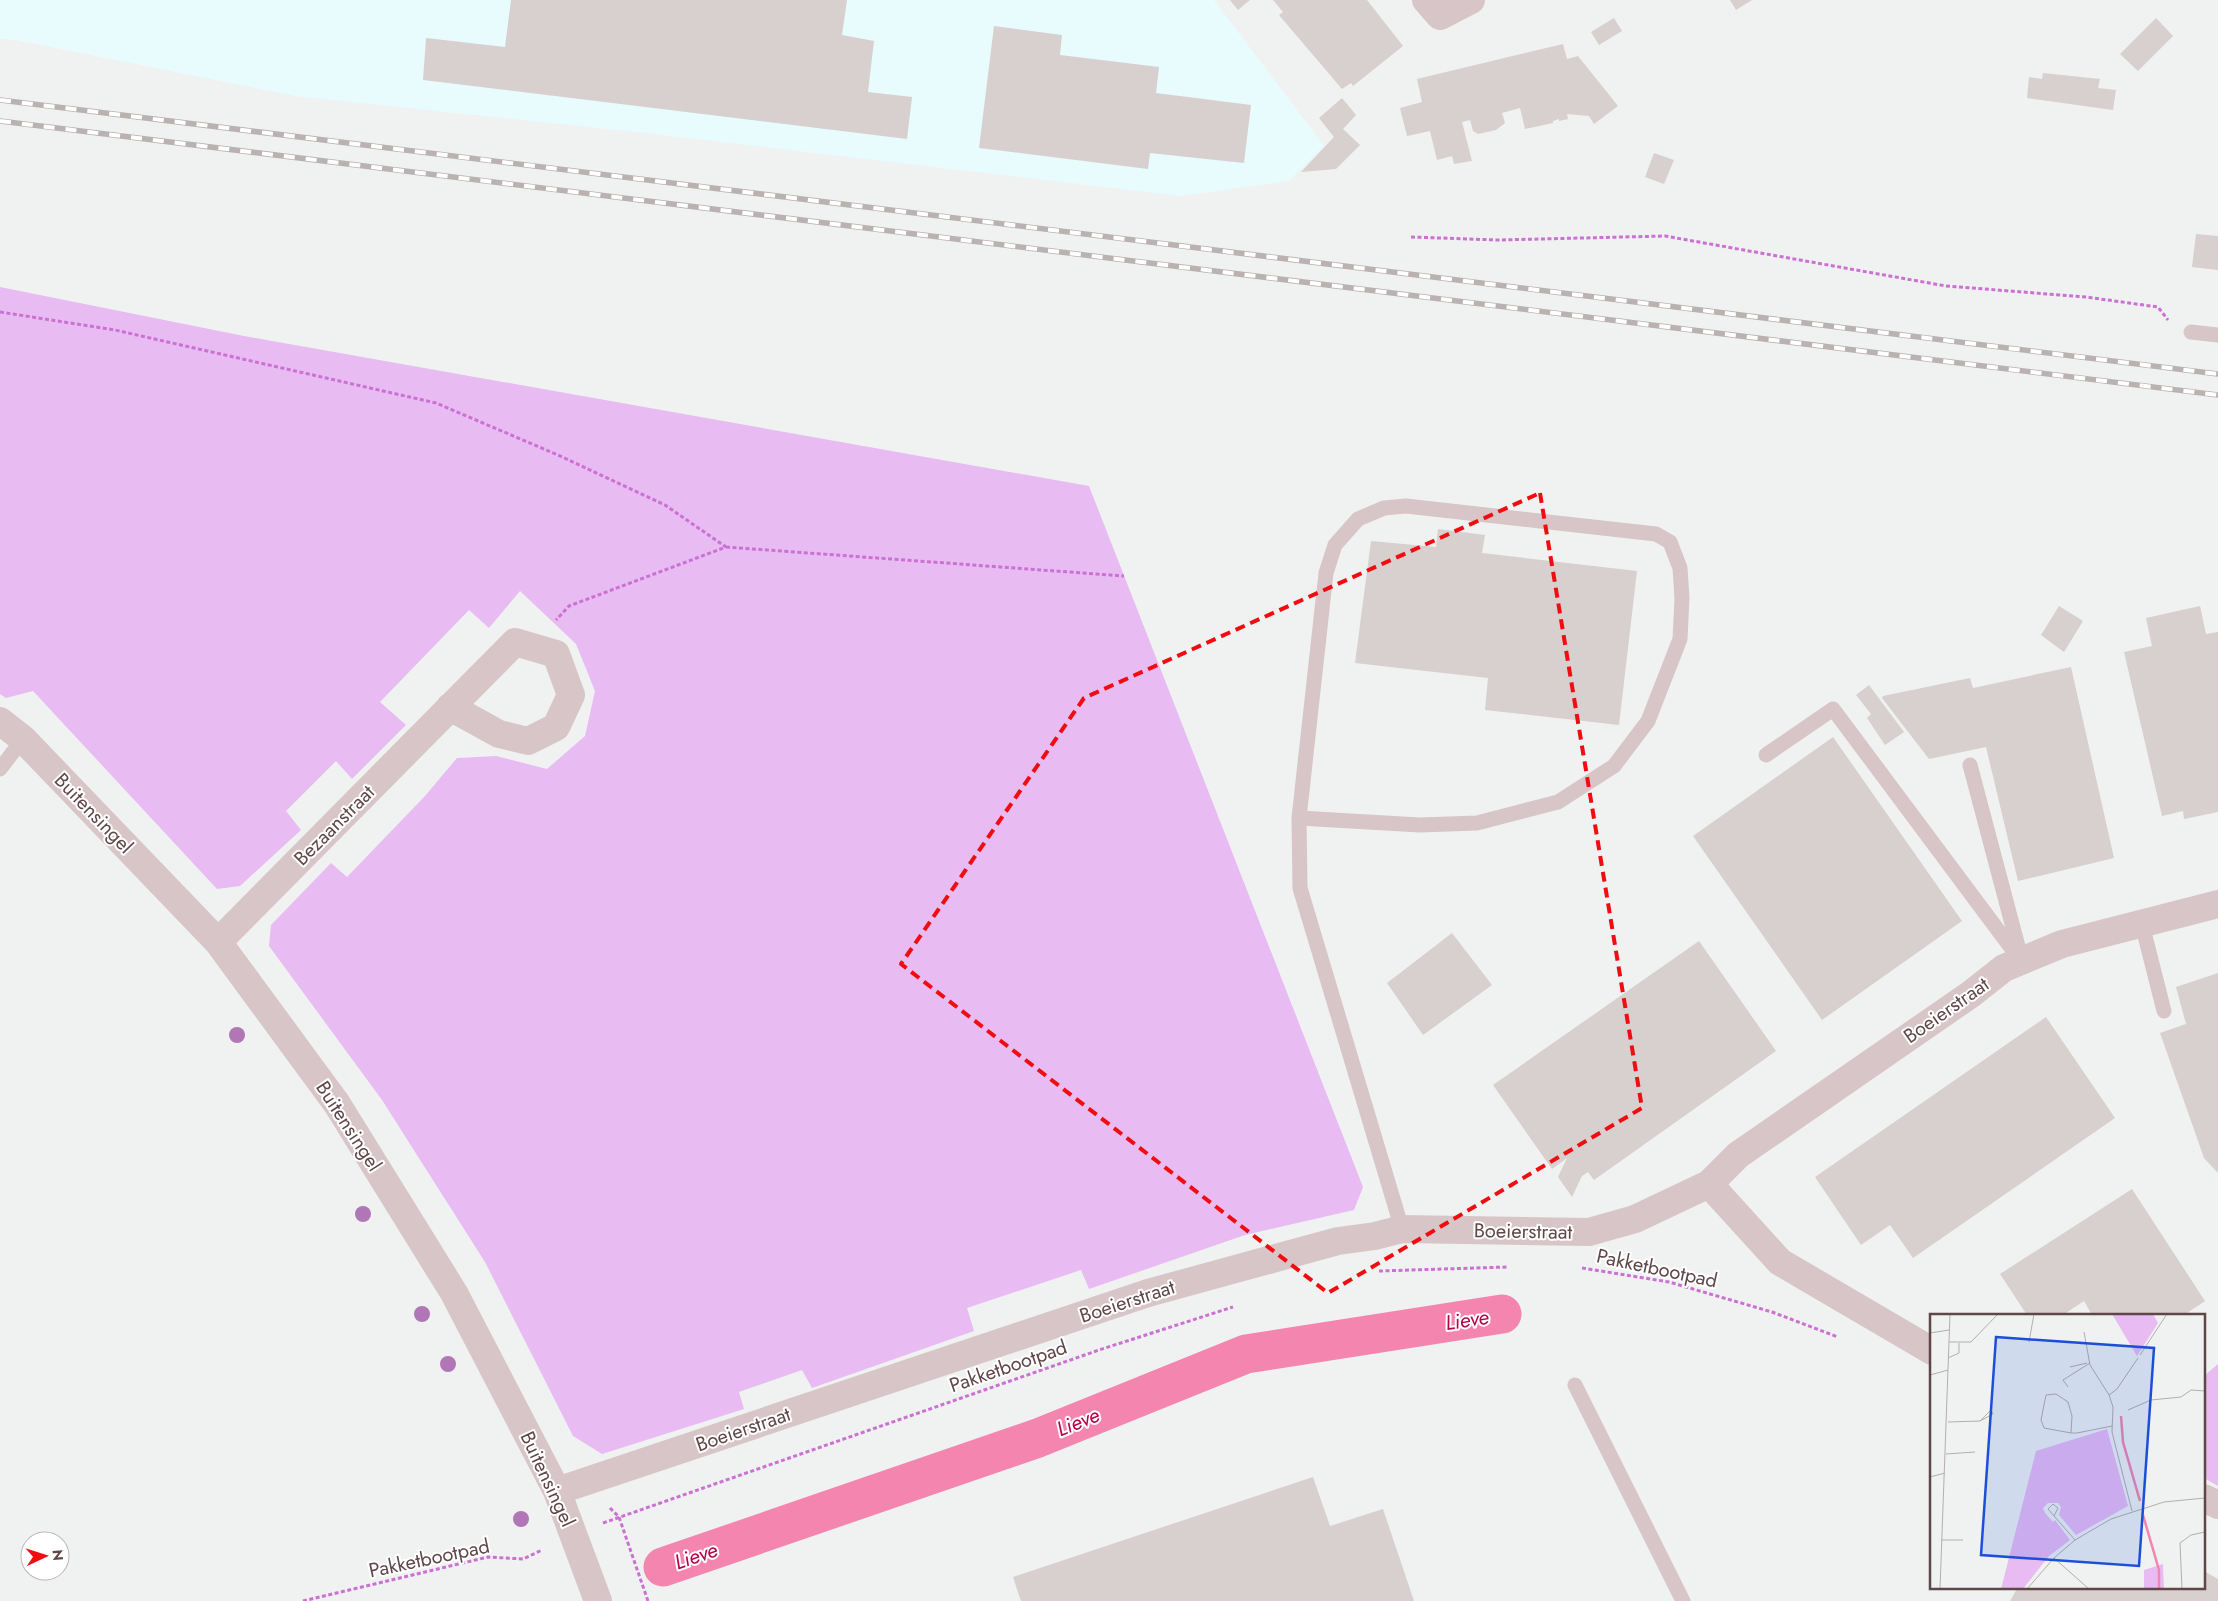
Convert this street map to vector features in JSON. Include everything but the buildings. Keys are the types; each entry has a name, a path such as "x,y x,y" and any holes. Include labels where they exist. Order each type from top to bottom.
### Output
{"street":[{"path":"1426,0 1440,16 1471,0"},
{"name":"Bezaanstraat","path":"218,942 450,707 515,642 556,654 571,695 556,727 528,741 499,734 450,707"},
{"name":"Buitensingel","path":"0,721 23,739 218,942 337,1104 454,1293 557,1491 598,1601"},
{"name":"Boeierstraat","path":"557,1491 1148,1293 1338,1240 1375,1236 1402,1229 1589,1232 1635,1219 1709,1184 1738,1155 1971,994 2004,968 2062,944 2218,904"},
{"path":"1709,1184 1780,1262 1930,1350"},
{"path":"2206,1499 2218,1505"}],"lane":[{"path":"2191,332 2218,335"},
{"path":"1299,818 1420,825 1477,823 1558,802 1614,766 1648,721 1680,639 1682,598 1680,568 1670,542 1656,534 1406,506 1384,508 1358,519 1335,545 1326,573 1299,818 1300,888 1402,1229"},
{"path":"1766,755 1833,709 2021,961"},
{"path":"0,769 23,739"},
{"path":"1970,765 2021,961"},
{"path":"2142,924 2164,1011"},
{"path":"1575,1385 1683,1601"}],"path":[{"path":"1411,237 1498,240 1665,236 1946,286 2086,297 2158,307 2173,326 2191,332"},
{"path":"0,312 115,330 436,402 558,455 664,505 726,546"},
{"path":"530,646 570,606 726,546 1124,576"},
{"path":"1373,1272 1515,1266"},
{"name":"Pakketbootpad","path":"1579,1267 1669,1282 1772,1312 1842,1338"},
{"name":"Pakketbootpad","path":"303,1601 488,1557 523,1559 619,1517 838,1443 1099,1350 1236,1306"}],"highlighted area":[{"path":"1540,493 1642,1108 1328,1293 901,964 1084,698"}],"shaded area":[{"path":"0,0 1214,0 1324,146 1289,181 1181,196 646,133 295,96 16,40 0,39"},
{"path":"0,287 244,336 1089,486 1363,1187 1354,1210 1245,1235 1089,1289 1081,1270 967,1308 974,1331 812,1388 802,1370 739,1392 744,1409 602,1454 573,1436 485,1262 382,1100 269,946 271,925 331,863 347,877 425,796 457,758 496,756 547,769 585,736 595,691 576,644 520,591 489,628 469,610 380,702 406,725 352,779 336,761 286,811 301,830 240,886 217,889 33,691 6,698 0,694"},
{"path":"2218,1364 2218,1486 2206,1479 2206,1374"}],"waterway":[{"name":"Lieve","path":"663,1567 1038,1438 1246,1354 1502,1314"}],"railway":[{"path":"0,100 2218,374"},
{"path":"0,121 2218,395"}]}
